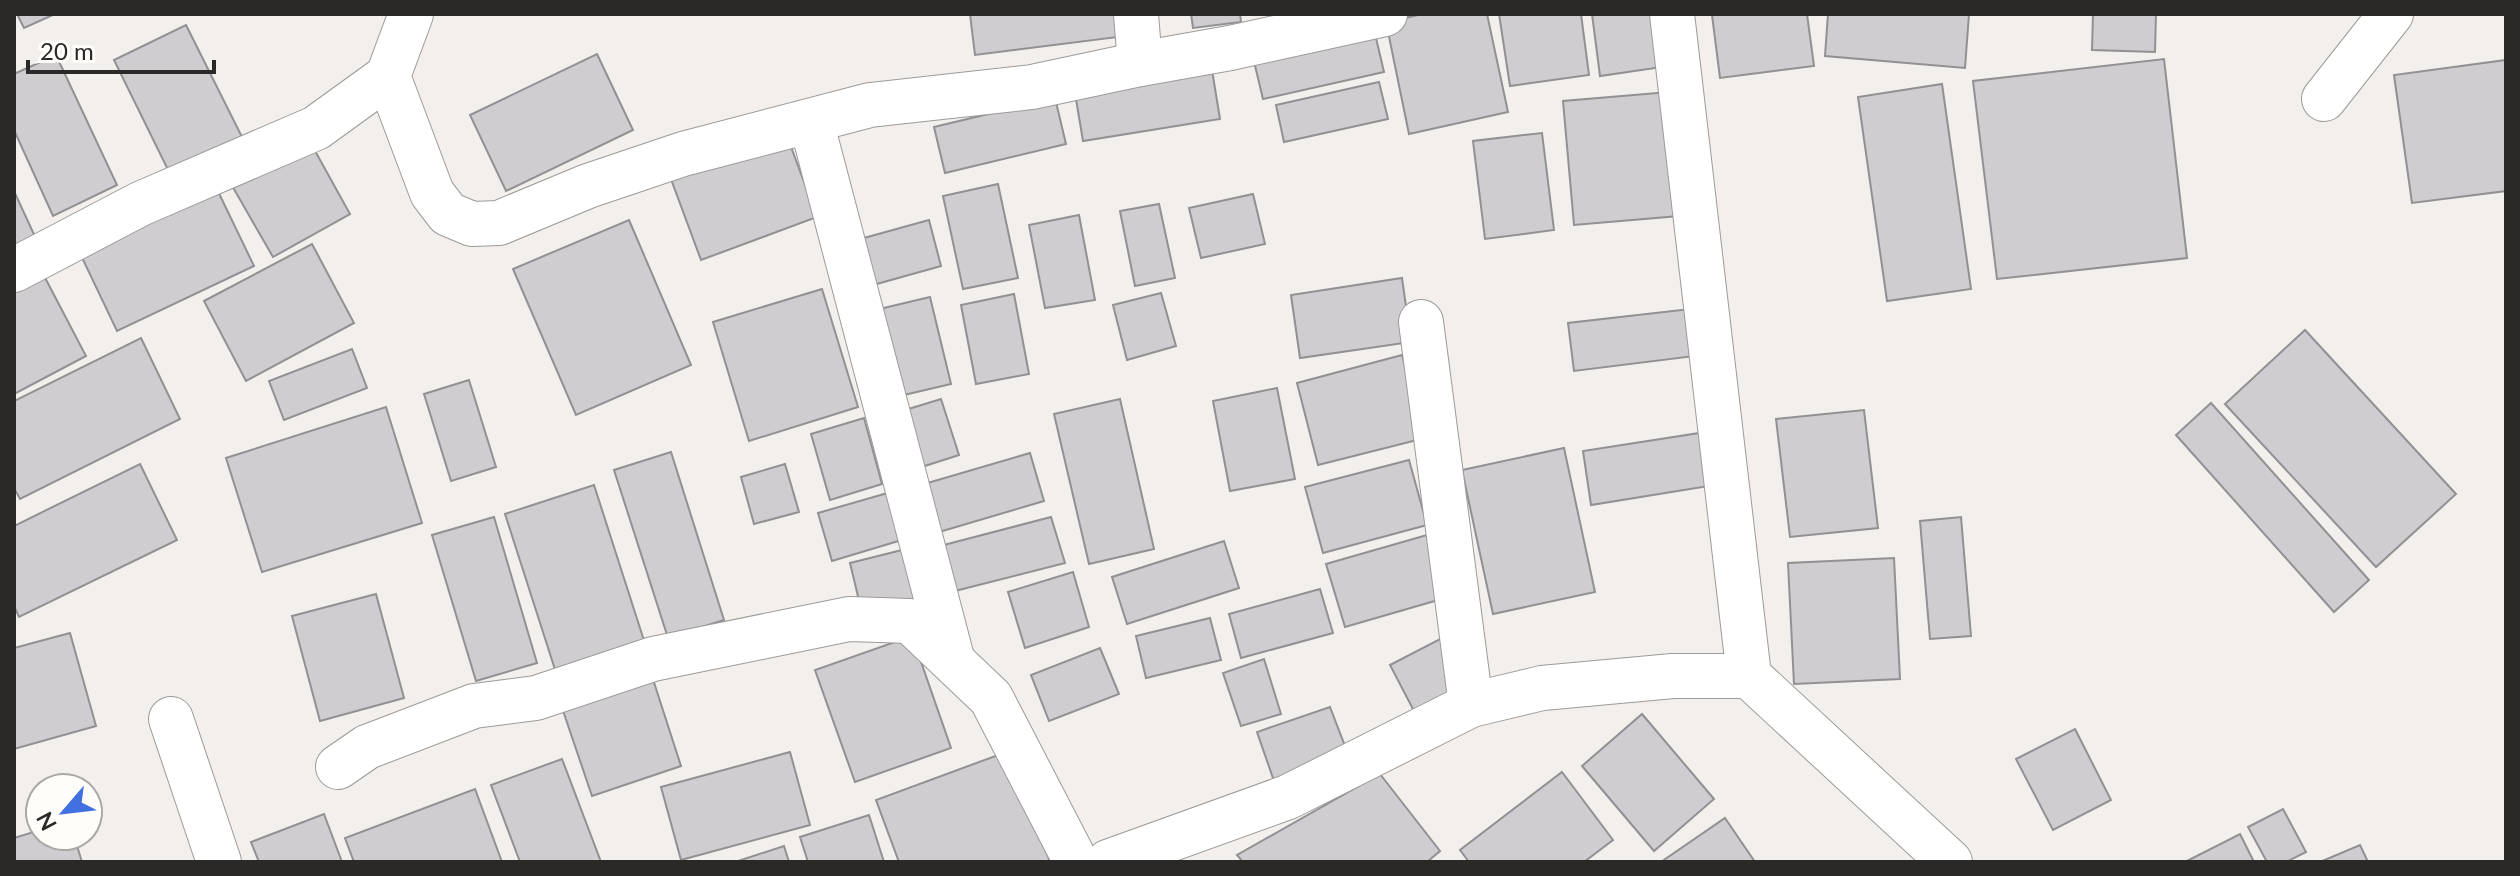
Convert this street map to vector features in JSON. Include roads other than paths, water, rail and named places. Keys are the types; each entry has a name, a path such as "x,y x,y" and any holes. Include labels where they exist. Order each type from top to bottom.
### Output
{"street":[{"path":"14,270 140,204 316,128 388,76 411,14"},
{"path":"1136,14 1140,64"},
{"path":"388,76 432,193 448,214 472,224 499,223 588,186 669,159 870,105 1032,87 1385,14"},
{"path":"1672,14 1749,676 1950,862"},
{"path":"2324,99 2391,14"},
{"path":"811,121 952,658"},
{"path":"1421,322 1471,705"},
{"path":"338,767 367,747 474,706 536,698 653,659 849,619 910,621 991,698 1076,862"},
{"path":"1108,862 1288,797 1471,705 1542,688 1673,676 1749,676"},
{"path":"171,719 219,862"}]}
